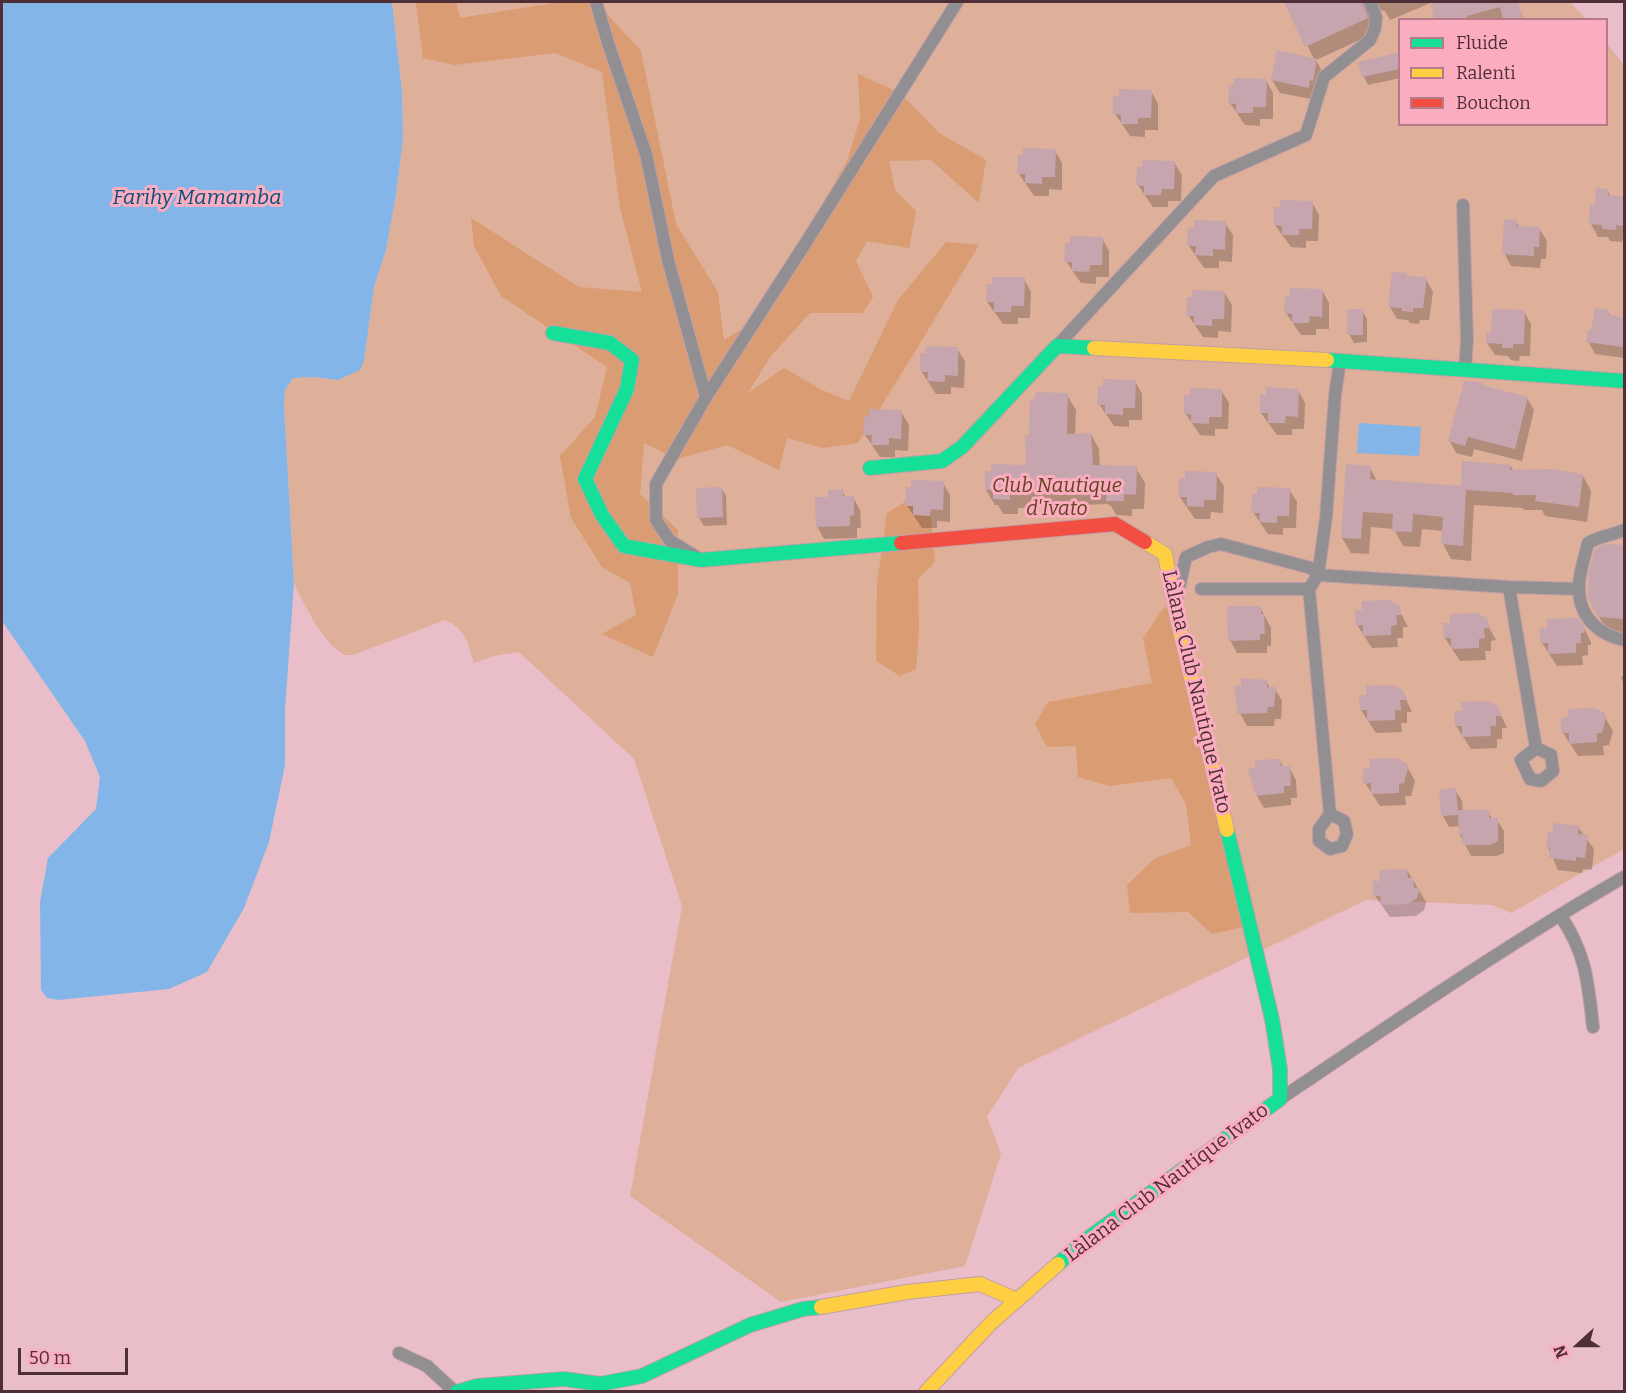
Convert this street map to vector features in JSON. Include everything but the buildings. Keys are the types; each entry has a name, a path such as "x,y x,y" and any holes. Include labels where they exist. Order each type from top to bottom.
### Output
{"street":[{"path":"596,2 646,154 668,260 706,397"},
{"path":"701,560 670,541 656,519 656,484 706,397 957,2"},
{"path":"870,468 942,461 962,447 1214,176 1306,135 1324,77 1370,40 1376,28 1376,17 1370,2"},
{"path":"1463,205 1465,370"},
{"name":"Làlana Club Nautique Ivato","path":"553,333 610,343 632,360 627,389 585,479 602,515 624,546 701,560 1115,524 1165,554 1176,611 1272,1019 1281,1066 1280,1099 1083,1242 991,1323 926,1392"},
{"path":"1057,346 1340,361 1624,381"},
{"path":"1330,814 1309,589 1318,575 1326,518 1335,395 1340,361"},
{"path":"1624,530 1598,537 1588,543 1579,589 1585,615 1595,627 1624,640"},
{"path":"1176,611 1179,582 1186,557 1221,544 1311,568 1318,575 1579,589"},
{"path":"1509,587 1536,748"},
{"path":"1201,588 1309,589"},
{"path":"1280,1099 1418,1006 1624,877"},
{"path":"1560,915 1573,935 1582,958 1593,1026"},
{"path":"399,1353 427,1366 456,1392 477,1386 564,1379 600,1384 642,1376 750,1325 803,1309 907,1292 980,1284 1017,1300"}],"green space":[{"name":"Club Nautique d'Ivato","path":"392,2 1570,2 1585,18 1398,18 1398,126 1608,126 1608,45 1624,65 1624,849 1511,913 1492,905 1366,900 1018,1068 987,1117 1001,1154 965,1266 781,1302 630,1196 682,906 634,759 519,652 494,656 474,663 462,632 445,620 353,655 344,655 331,645 315,624 294,584 285,390 293,378 312,377 338,380 364,361 374,287 386,250 396,195 403,138 402,91"}],"shaded area":[{"path":"416,2 456,2 460,18 560,2 596,2 641,51 676,224 718,292 724,340 745,327 812,222 847,161 860,119 858,74 900,93 939,133 986,160 979,203 931,160 889,161 895,190 916,211 909,248 867,241 856,261 873,297 863,313 810,313 770,357 748,393 784,368 822,390 849,401 898,300 946,242 979,245 858,443 823,448 787,438 779,470 727,445 677,459 644,443 640,494 678,530 678,594 653,657 602,634 636,615 630,583 602,567 571,518 560,456 595,417 607,367 501,296 474,246 471,218 579,287 642,292 620,208 602,72 555,53 454,65 423,58"},
{"path":"921,492 930,508 935,562 918,579 919,631 916,669 900,676 876,661 877,584 887,513"},
{"path":"1165,606 1182,636 1248,926 1212,934 1188,912 1130,913 1127,885 1154,859 1191,845 1186,804 1171,778 1110,786 1078,777 1076,746 1047,747 1035,724 1048,702 1152,683 1143,638"}],"water":[{"name":"Farihy Mamamba","path":"2,2 392,2 402,91 403,138 396,195 386,250 374,287 364,361 360,370 338,380 312,377 293,378 285,390 294,584 285,709 285,765 269,842 244,908 207,972 169,989 58,1000 47,998 41,990 40,902 48,858 96,809 100,777 85,741 2,621"},
{"path":"1359,423 1421,427 1419,456 1357,453"}],"traffic: fast":[{"path":"553,333 610,343 632,360 627,389 585,479 602,515 624,546 701,560 901,543"},
{"path":"870,468 942,461 962,447 1057,346 1094,348"},
{"path":"1327,360 1624,381"},
{"path":"1058,1264 1083,1242 1280,1099 1280,1069 1272,1019 1227,830"},
{"path":"457,1392 477,1386 564,1379 600,1384 642,1376 750,1325 803,1309 821,1307"}],"traffic: slow":[{"path":"1094,348 1327,360"},
{"path":"1145,542 1165,554 1177,618 1227,830"},
{"path":"926,1392 991,1323 1058,1264"},
{"path":"821,1307 907,1292 980,1284 1017,1300"}],"traffic: jam":[{"path":"901,543 1115,524 1145,542"}]}
